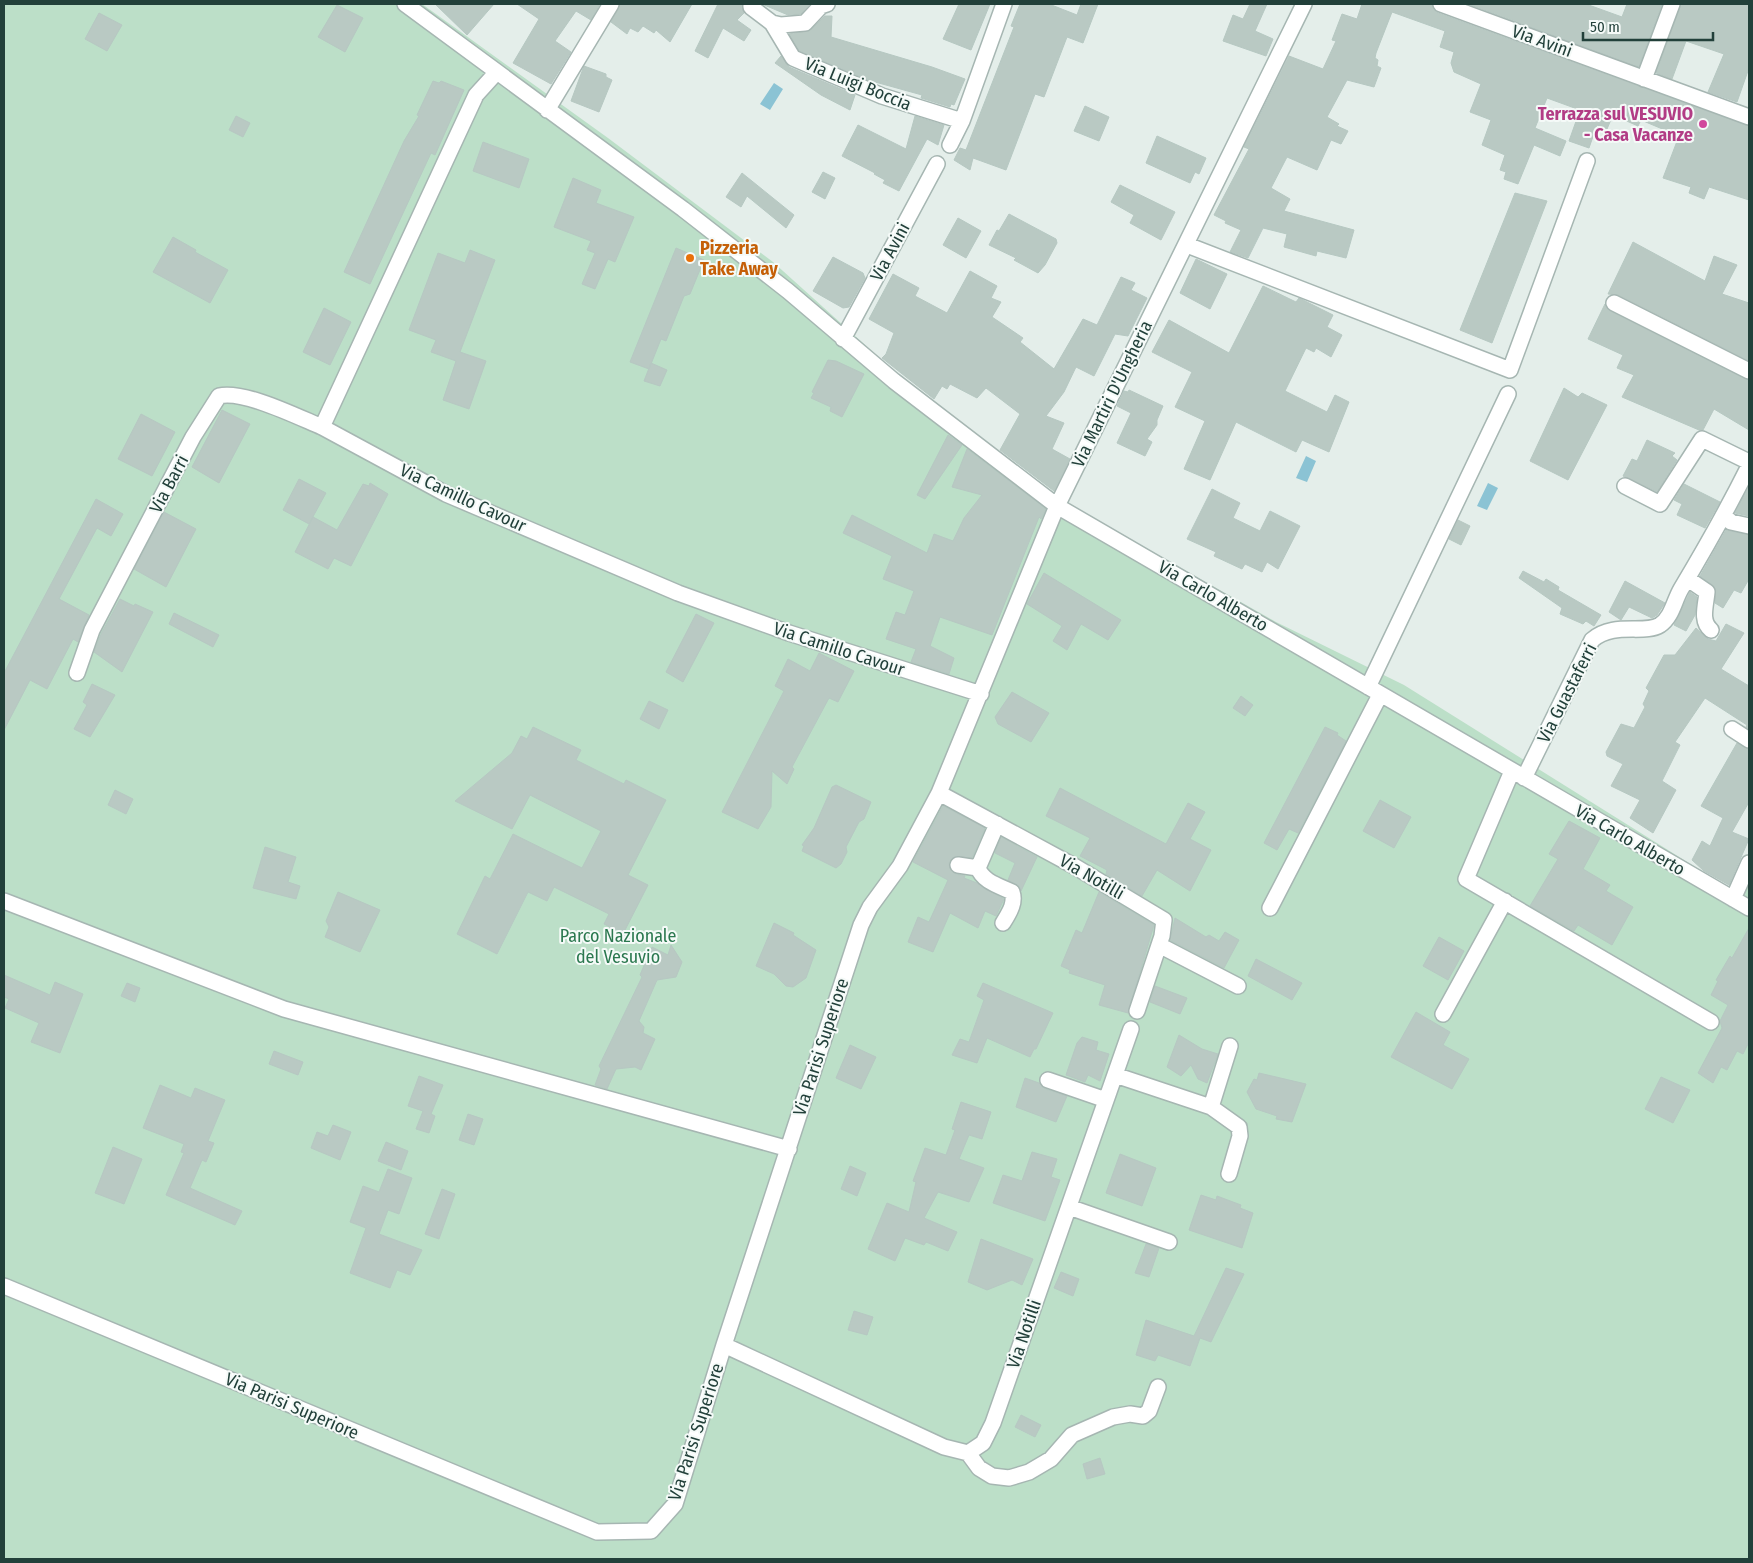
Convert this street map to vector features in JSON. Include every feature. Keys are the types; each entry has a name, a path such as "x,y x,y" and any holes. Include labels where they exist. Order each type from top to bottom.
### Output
{"street":[{"path":"405,4 496,73 682,208 788,291 894,381 1057,506"},
{"path":"547,110 611,4"},
{"name":"Via Luigi Boccia","path":"751,4 751,7 772,23 793,58 882,96 962,121"},
{"path":"772,23 781,25 805,23 821,6 827,4"},
{"name":"Via Martiri D'Ungheria","path":"940,794 1057,506 1304,4"},
{"name":"Via Avini","path":"1441,4 1749,117"},
{"path":"1644,79 1672,4"},
{"path":"950,145 962,121 1001,5"},
{"path":"322,427 476,95 496,73"},
{"path":"1186,245 1510,370 1587,161"},
{"name":"Via Avini","path":"844,339 937,164"},
{"path":"1614,302 1749,371"},
{"name":"Via Barri","path":"77,673 92,630 193,437 219,396 229,394 269,405 322,427"},
{"path":"1270,908 1374,691 1508,394"},
{"name":"Via Camillo Cavour","path":"322,427 446,494 678,593 789,633 981,694"},
{"path":"1625,486 1660,504 1702,438 1749,462"},
{"name":"Via Guastaferri","path":"1518,774 1592,640 1601,632 1658,627 1667,620 1749,466"},
{"name":"Via Carlo Alberto","path":"1057,506 1749,908"},
{"path":"1724,516 1731,522 1749,526"},
{"path":"1688,579 1707,592 1704,617 1706,626 1711,630"},
{"path":"1732,729 1749,740"},
{"path":"1518,774 1466,880 1712,1022"},
{"name":"Via Notilli","path":"940,794 997,824 1164,920 1159,945 1137,1011"},
{"name":"Via Parisi Superiore","path":"4,1286 597,1532 651,1531 675,1504 724,1345 861,924 870,907 900,866 940,794"},
{"path":"997,824 978,868 980,875 986,880 1012,892 1014,897 1010,911 1003,922"},
{"path":"1733,899 1749,862"},
{"path":"958,865 978,868"},
{"path":"4,901 284,1009 789,1149"},
{"path":"1443,1014 1505,901"},
{"path":"1159,945 1238,986"},
{"name":"Via Notilli","path":"968,1453 983,1443 993,1423 1131,1030"},
{"path":"1211,1107 1230,1046"},
{"path":"1115,1074 1211,1107 1239,1127 1240,1136 1229,1174"},
{"path":"1048,1080 1106,1100"},
{"path":"1069,1207 1169,1242"},
{"path":"724,1345 944,1447 968,1453 979,1468 992,1476 1009,1478 1029,1472 1052,1458 1072,1435 1113,1417 1130,1414 1143,1416 1149,1411 1158,1386"}],"green space":[{"name":"Parco Nazionale del Vesuvio","path":"4,4 422,4 608,138 773,262 904,380 1051,494 1276,622 1404,685 1732,890 1749,886 1749,1559 4,1559"}],"water":[{"path":"774,83 783,89 770,110 760,104"},
{"path":"1306,456 1316,461 1307,482 1296,478"},
{"path":"1488,483 1498,488 1487,510 1477,506"}],"building":[{"path":"435,4 494,4 467,35"},
{"path":"517,4 600,4 591,20 576,11 555,41 571,52 551,84 513,63 539,19"},
{"path":"620,4 692,4 670,42 656,30 654,33 643,26 638,32 630,28 627,34 611,22"},
{"path":"718,4 742,4 744,13 737,20 751,30 744,41 723,28 708,58 695,51"},
{"path":"762,4 810,4 801,14 788,15"},
{"path":"959,4 990,4 971,50 943,39"},
{"path":"1020,4 1049,4 1077,15 1081,4 1098,4 1083,43 1067,37 1044,97 1035,94 1006,170 973,158 970,170 954,160 960,148 966,150 1014,27 1011,26"},
{"path":"1250,4 1267,4 1255,31 1273,39 1266,56 1223,41 1233,15 1243,19"},
{"path":"1362,4 1432,4 1434,10 1438,13 1749,126 1749,200 1709,187 1704,199 1689,193 1691,187 1663,178 1679,136 1641,120 1638,126 1613,115 1607,129 1597,125 1589,148 1569,141 1580,110 1547,98 1535,128 1566,141 1560,156 1534,145 1518,184 1504,179 1506,172 1500,170 1505,155 1482,145 1491,120 1470,112 1481,84 1454,72 1451,63 1454,52 1440,47 1445,31 1392,12 1376,53 1377,66 1381,68 1374,87 1347,80 1327,117 1339,124 1337,126 1348,131 1341,144 1331,140 1317,170 1287,157 1271,188 1290,199 1284,211 1354,230 1346,258 1317,251 1316,256 1284,247 1287,234 1263,228 1248,258 1230,252 1241,230 1225,223 1226,221 1214,215 1249,149 1244,147 1289,56 1323,69 1336,41 1332,40 1342,14 1357,19"},
{"path":"1468,4 1586,4 1622,17 1627,4 1662,4 1639,67"},
{"path":"1681,4 1749,4 1749,68 1737,102 1708,92 1724,54 1686,41 1672,79 1656,73"},
{"path":"337,5 363,18 345,52 318,37"},
{"path":"99,13 122,25 107,51 85,39"},
{"path":"825,16 832,16 831,37 932,67 965,79 954,105 951,104 950,107 921,98 922,95 868,80 799,51 789,34 811,30"},
{"path":"781,56 789,67 855,95 850,110 821,95 775,63"},
{"path":"584,66 606,74 606,77 612,80 599,112 571,101"},
{"path":"433,81 439,83 441,81 464,90 435,155 431,153 370,284 344,272 404,141 419,116 417,115"},
{"path":"1085,106 1109,117 1099,141 1074,131"},
{"path":"236,116 250,123 243,137 229,130"},
{"path":"915,116 944,125 938,145 927,139 899,191 883,183 885,180 875,173 842,156 858,125 906,149"},
{"path":"1157,136 1206,158 1199,174 1195,172 1190,183 1146,163"},
{"path":"483,142 529,159 519,188 473,171"},
{"path":"823,172 835,178 825,199 812,192"},
{"path":"742,173 794,215 786,228 747,196 741,207 726,197"},
{"path":"573,178 601,190 596,203 634,217 615,262 608,259 595,289 582,284 595,253 587,250 591,241 554,227"},
{"path":"1120,185 1175,212 1161,240 1130,223 1134,215 1111,202"},
{"path":"1515,193 1547,201 1492,343 1460,330"},
{"path":"1009,214 1056,239 1057,243 1045,265 1038,273 1014,260 1016,258 989,245"},
{"path":"958,218 981,231 966,258 943,245"},
{"path":"173,237 196,250 195,252 228,270 210,303 153,272"},
{"path":"1633,242 1705,281 1714,256 1737,265 1722,294 1749,303 1749,361 1618,295 1608,294"},
{"path":"676,248 704,260 690,294 684,296 666,341 661,339 649,369 630,362"},
{"path":"470,250 495,260 460,352 486,361 469,409 443,400 456,361 431,352 436,340 409,330 438,253 465,263"},
{"path":"833,257 863,273 865,278 849,307 843,308 813,291"},
{"path":"1196,259 1227,274 1210,309 1180,293"},
{"path":"970,271 997,286 991,298 1001,302 992,317 1023,338 1020,342 1054,369 1083,319 1097,325 1121,277 1135,283 1131,290 1147,298 1128,336 1115,334 1094,376 1076,367 1064,392 1046,416 1064,423 1052,449 1070,459 1054,491 1000,450 1020,414 986,388 977,398 950,384 947,389 942,386 934,399 882,358 886,354 894,333 869,319 893,274 919,288 915,296 947,313"},
{"path":"1263,286 1296,302 1299,298 1333,315 1327,327 1342,335 1331,357 1316,348 1314,352 1306,348 1285,391 1327,412 1335,395 1349,402 1329,452 1302,440 1296,452 1236,422 1210,480 1184,469 1205,421 1175,407 1192,372 1152,352 1169,320 1229,353"},
{"path":"1605,304 1610,311 1749,380 1749,430 1714,409 1703,430 1699,430 1622,397 1634,375 1617,368 1623,355 1588,339"},
{"path":"324,308 351,322 330,365 303,352"},
{"path":"828,360 836,361 864,374 842,417 830,411 831,407 811,398 814,393 812,392"},
{"path":"651,363 667,370 660,386 644,381"},
{"path":"1564,388 1578,397 1582,393 1607,405 1568,480 1530,461"},
{"path":"1129,390 1163,406 1157,420 1157,425 1147,439 1152,442 1145,456 1117,443 1131,413 1117,406 1124,391 1128,392"},
{"path":"222,410 250,424 219,483 192,467"},
{"path":"141,414 175,432 152,476 118,459"},
{"path":"948,435 962,445 925,499 917,495"},
{"path":"1647,440 1675,453 1672,456 1677,460 1657,492 1623,476 1632,459 1637,461"},
{"path":"967,449 1046,509 1041,519 1039,517 992,635 940,617 930,646 954,658 949,674 911,662 916,649 886,639 896,612 905,615 914,591 883,579 892,556 843,533 852,515 927,553 934,534 953,541 964,518 982,495 952,487"},
{"path":"299,479 326,493 309,524 283,510"},
{"path":"370,483 388,494 351,566 334,558 328,569 295,552 313,517 337,530 363,484 369,486"},
{"path":"1684,484 1720,502 1705,528 1677,515 1682,504 1674,500"},
{"path":"1749,486 1749,516 1735,513"},
{"path":"1212,489 1240,503 1233,518 1260,531 1270,511 1300,526 1278,569 1267,562 1262,572 1245,564 1242,569 1214,556 1216,552 1187,539"},
{"path":"96,499 123,514 111,536 97,528 59,599 89,615 78,642 73,639 47,689 30,680 4,730 4,673"},
{"path":"164,512 196,529 166,587 134,569"},
{"path":"1458,520 1470,526 1461,545 1449,539"},
{"path":"1726,530 1749,535 1749,579 1741,593 1734,590 1723,608 1715,603 1715,588 1700,576"},
{"path":"1523,571 1544,582 1546,579 1559,587 1558,590 1601,615 1594,626 1586,621 1583,624 1560,614 1562,608 1519,578"},
{"path":"1044,573 1121,620 1108,640 1081,624 1067,650 1053,641 1062,626 1027,604"},
{"path":"1625,581 1665,603 1657,615 1652,618 1629,607 1621,620 1609,612"},
{"path":"1690,592 1697,597 1695,615 1686,631 1674,625"},
{"path":"120,599 153,612 122,672 94,652 101,634"},
{"path":"174,613 219,635 213,647 169,624"},
{"path":"696,614 714,623 683,682 666,672"},
{"path":"1726,624 1744,633 1721,669 1749,686 1749,729 1746,727 1747,725 1705,698 1675,742 1680,745 1662,781 1676,790 1653,833 1630,818 1640,800 1611,786 1623,764 1607,756 1606,752 1621,724 1634,728 1645,707 1643,704 1649,691 1646,688 1664,655 1675,655 1696,628 1708,639 1716,641"},
{"path":"819,653 854,671 838,702 829,698 792,767 794,769 787,784 772,771 771,807 758,829 722,812 784,691 775,686 788,659 810,671"},
{"path":"92,684 115,695 90,737 74,729 87,705 83,702"},
{"path":"1012,692 1049,713 1031,742 998,724 995,717"},
{"path":"1241,696 1253,705 1245,716 1233,708"},
{"path":"649,701 668,710 659,729 640,719"},
{"path":"533,727 581,750 576,760 624,784 626,780 666,800 628,875 648,885 623,934 604,924 609,914 554,887 547,901 528,892 497,954 457,934 485,876 490,879 513,834 582,868 601,831 530,795 512,829 455,801 512,753 521,736 527,739"},
{"path":"1325,727 1338,733 1337,735 1346,741 1298,833 1289,829 1277,850 1264,843"},
{"path":"1737,743 1749,749 1749,802 1732,832 1749,839 1729,885 1704,871 1692,860 1702,841 1710,846 1723,818 1701,806"},
{"path":"836,785 871,802 864,819 859,822 846,847 847,852 841,864 836,868 802,851 804,846 802,845 814,828 832,787"},
{"path":"1060,788 1166,844 1188,803 1205,812 1190,839 1211,850 1190,891 1157,870 1142,896 1106,874 1107,870 1080,856 1090,838 1046,816"},
{"path":"115,790 133,799 126,814 108,805"},
{"path":"1380,800 1411,817 1394,848 1363,831"},
{"path":"943,806 985,828 972,858 954,857 949,863 950,869 1004,899 996,916 985,911 978,928 950,913 933,952 908,942 918,917 929,922 948,880 913,862"},
{"path":"1569,821 1600,838 1583,869 1610,885 1606,891 1633,907 1612,945 1578,925 1574,931 1530,906 1558,859 1549,854"},
{"path":"1001,837 1037,857 1021,891 1019,886 1008,880 1015,863 995,853"},
{"path":"265,847 296,857 288,882 300,886 296,899 253,888"},
{"path":"338,892 380,910 360,952 325,937 329,927 326,921"},
{"path":"1099,892 1154,925 1128,1013 1099,1005 1105,985 1069,973 1070,970 1061,966 1076,930 1082,933"},
{"path":"1175,918 1206,937 1209,935 1219,941 1225,932 1239,940 1224,968 1170,940"},
{"path":"774,923 794,933 793,935 816,950 806,978 793,987 786,986 774,974 756,966"},
{"path":"1749,928 1749,1042 1743,1054 1737,1051 1727,1070 1721,1067 1713,1083 1698,1073 1722,1028 1720,1021 1728,1005 1711,995 1718,981 1716,980 1730,956 1732,958"},
{"path":"1439,937 1464,951 1448,980 1423,966"},
{"path":"671,945 682,962 676,977 657,980 639,1021 644,1027 643,1033 655,1039 641,1070 635,1067 616,1069 607,1089 595,1085 601,1069 599,1066 642,977 640,975 652,947 668,955"},
{"path":"1256,959 1302,983 1292,1000 1248,976"},
{"path":"4,975 50,995 55,982 83,994 60,1053 31,1042 39,1023 5,1008 9,999 4,997"},
{"path":"127,983 140,988 135,1002 121,996"},
{"path":"983,983 1053,1013 1036,1049 1034,1049 1030,1057 987,1038 977,1063 952,1055 960,1039 969,1042 984,1000 977,996"},
{"path":"1155,986 1187,998 1180,1014 1150,1002"},
{"path":"1416,1012 1450,1032 1443,1045 1469,1059 1452,1089 1391,1057"},
{"path":"1179,1035 1202,1049 1218,1054 1207,1083 1198,1079 1191,1065 1181,1076 1167,1067"},
{"path":"1082,1037 1098,1042 1096,1050 1109,1054 1100,1081 1088,1075 1085,1082 1066,1075 1077,1043"},
{"path":"850,1045 876,1057 861,1089 836,1078"},
{"path":"274,1051 303,1062 298,1075 269,1064"},
{"path":"1259,1073 1306,1084 1292,1122 1276,1119 1277,1116 1256,1109 1247,1092 1254,1079 1257,1080"},
{"path":"419,1076 443,1085 431,1114 435,1116 429,1133 416,1129 423,1111 408,1106"},
{"path":"1661,1077 1690,1090 1673,1123 1645,1109"},
{"path":"1025,1078 1039,1083 1045,1089 1067,1096 1056,1122 1016,1107"},
{"path":"160,1085 191,1098 195,1088 225,1100 208,1141 214,1143 206,1162 202,1160 190,1188 242,1211 235,1225 166,1195 184,1153 181,1152 184,1144 143,1128"},
{"path":"961,1102 991,1112 982,1139 969,1135 959,1159 984,1168 969,1202 938,1192 924,1218 957,1232 948,1251 926,1242 924,1245 905,1238 895,1261 868,1249 887,1203 909,1212 916,1182 913,1181 925,1148 946,1155 955,1130 952,1129"},
{"path":"468,1114 483,1119 474,1145 459,1140"},
{"path":"333,1125 351,1132 340,1160 311,1148 317,1132 328,1136"},
{"path":"386,1142 408,1151 401,1170 378,1161"},
{"path":"113,1147 142,1159 124,1204 95,1193"},
{"path":"1032,1152 1057,1159 1051,1177 1060,1180 1045,1221 993,1203 1003,1175 1022,1181"},
{"path":"1120,1154 1156,1168 1142,1206 1106,1193"},
{"path":"850,1166 866,1173 857,1196 841,1189"},
{"path":"388,1169 412,1178 399,1214 388,1210 379,1234 422,1250 410,1275 397,1270 390,1288 350,1273 366,1228 350,1222 363,1186 379,1192"},
{"path":"442,1189 455,1194 439,1239 425,1234"},
{"path":"1201,1195 1216,1200 1217,1196 1241,1205 1240,1208 1253,1213 1242,1248 1189,1230"},
{"path":"981,1239 1033,1259 1022,1285 1012,1280 987,1290 968,1282"},
{"path":"1146,1244 1159,1248 1149,1277 1135,1273"},
{"path":"1226,1268 1244,1274 1211,1342 1200,1338 1190,1366 1158,1355 1155,1361 1136,1355 1146,1320 1194,1336"},
{"path":"1061,1272 1079,1279 1073,1296 1054,1288"},
{"path":"854,1311 873,1317 867,1335 848,1330"},
{"path":"1021,1415 1041,1425 1035,1437 1015,1427"},
{"path":"1100,1458 1105,1474 1087,1479 1083,1464"}],"place":[{"name":"Terrazza sul VESUVIO - Casa Vacanze","path":"1703,124"},
{"name":"Pizzeria Take Away","path":"690,258"}]}
